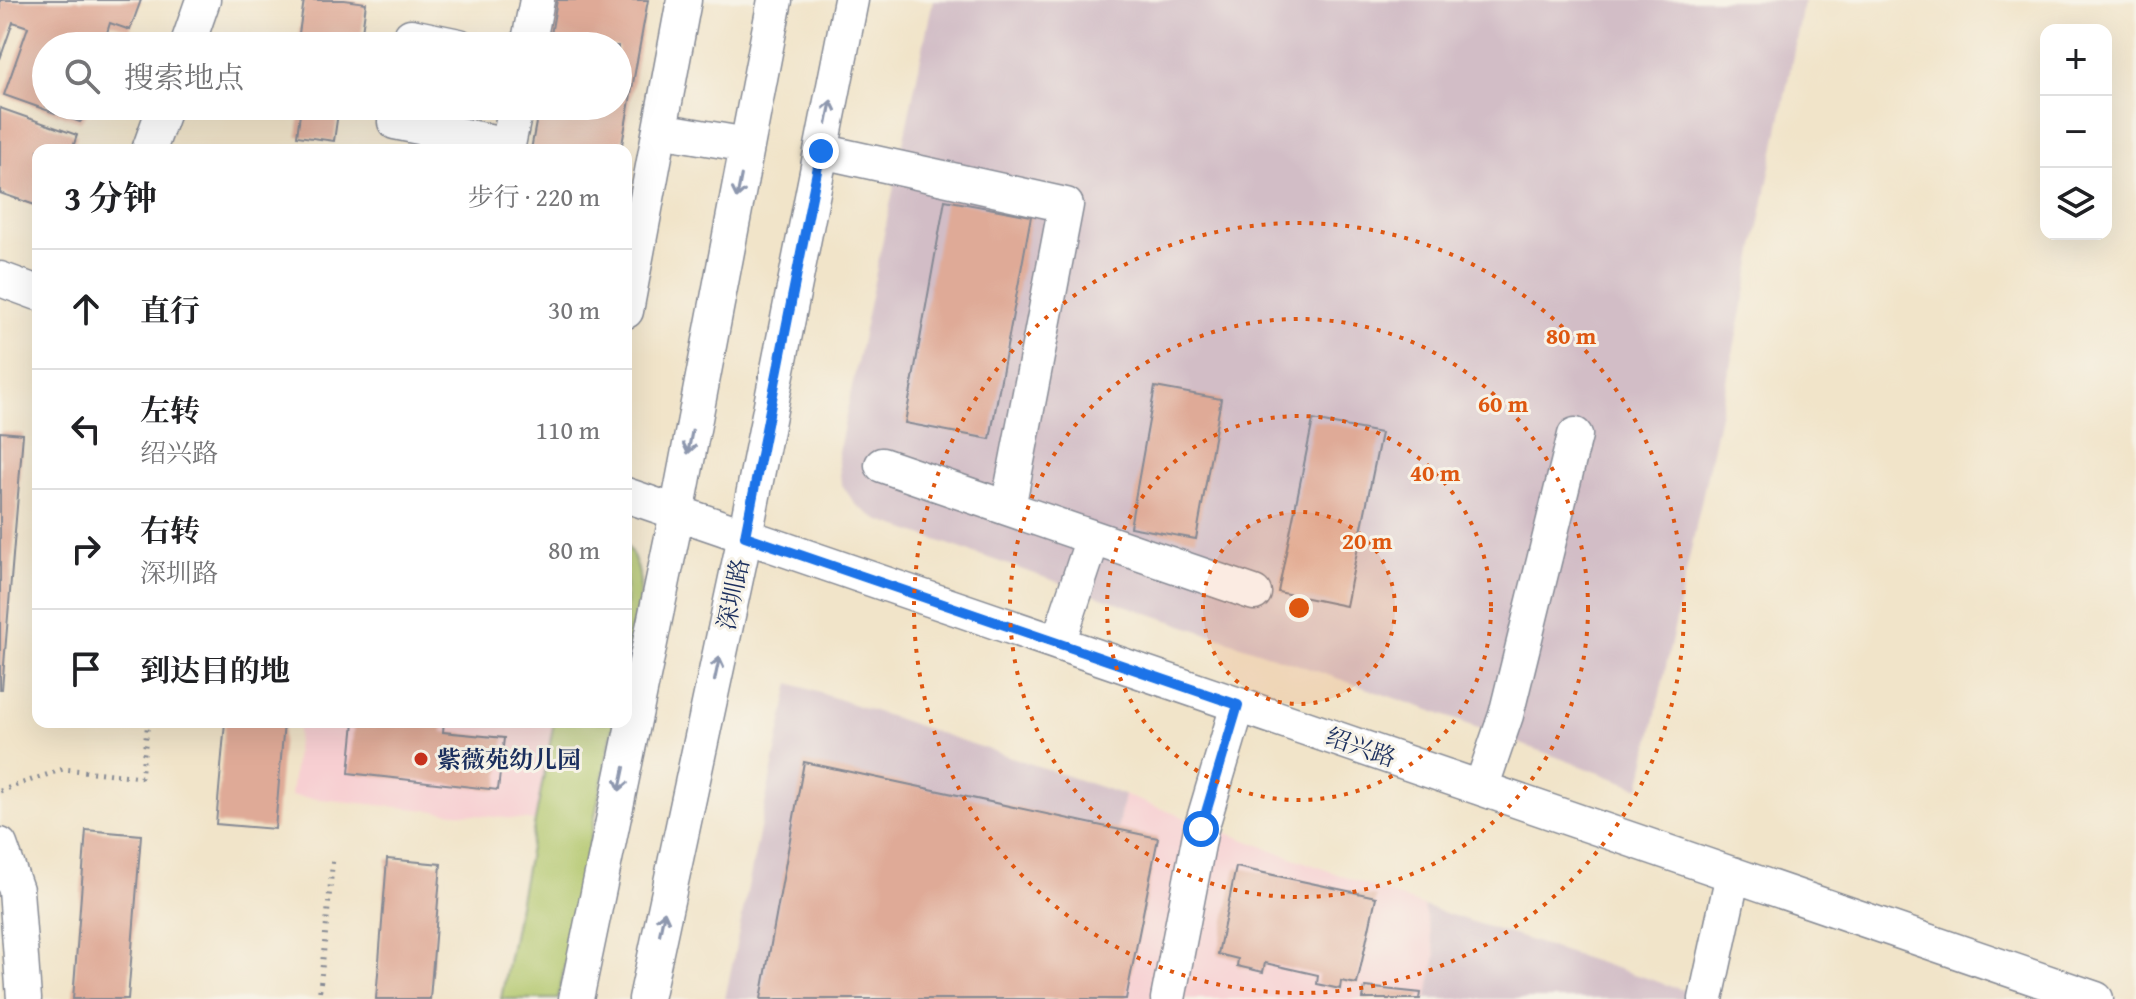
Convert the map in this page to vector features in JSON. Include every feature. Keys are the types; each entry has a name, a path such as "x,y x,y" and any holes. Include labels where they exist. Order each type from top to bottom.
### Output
{"street":[{"path":"192,32 203,0"},
{"path":"531,32 537,0"},
{"path":"632,279 684,0"},
{"path":"576,999 677,513 775,0"},
{"name":"深圳路","path":"646,999 745,536 851,0"},
{"path":"151,144 160,120"},
{"path":"395,120 503,144"},
{"path":"508,144 513,120"},
{"path":"660,130 747,145"},
{"path":"821,151 1066,205 1008,508"},
{"path":"0,279 32,291"},
{"path":"1481,788 1506,715 1575,435"},
{"path":"882,465 1254,593"},
{"name":"绍兴路","path":"632,497 2090,998"},
{"path":"1058,643 1093,538"},
{"path":"1168,999 1201,829 1238,705"},
{"path":"0,845 16,890 24,999"},
{"path":"1706,999 1733,874"}],"path":[{"path":"0,791 63,769 141,777 147,728"},
{"path":"319,999 333,858"}],"shaded area":[{"path":"933,0 1804,0 1745,297 1640,788 1435,712 878,520 855,504 841,483 838,454"},
{"path":"790,683 1124,795 1084,999 725,999"},
{"name":"紫薇苑幼儿园","path":"298,728 553,728 535,821 291,796"},
{"path":"1124,795 1423,906 1436,955 1427,999 1084,999"},
{"path":"1423,906 1711,999 1427,999 1436,955"}],"green space":[{"path":"632,555 639,572 637,617 632,637"},
{"path":"553,728 613,728 558,999 501,999"}],"building":[{"path":"0,0 141,0 130,30 110,23 107,32 32,32 32,105 4,95 28,27 13,22 0,59"},
{"path":"304,0 366,3 362,32 299,32"},
{"path":"557,0 648,0 632,89 632,32 551,32"},
{"path":"0,108 77,135 74,144 32,144 32,204 0,193"},
{"path":"299,120 337,120 334,141 297,136"},
{"path":"536,120 626,120 622,144 532,144"},
{"path":"945,200 1031,216 990,439 905,423"},
{"path":"1155,387 1221,399 1196,539 1130,527"},
{"path":"1313,420 1381,433 1346,606 1278,592"},
{"path":"0,432 23,434 2,689 0,689"},
{"path":"224,728 283,728 275,829 216,824"},
{"path":"353,728 443,728 443,732 504,738 498,790 349,773"},
{"path":"804,762 1158,838 1126,999 761,999"},
{"path":"86,830 141,835 128,999 73,999"},
{"path":"387,859 441,864 430,999 376,999"},
{"path":"1236,867 1376,897 1357,984 1341,981 1340,989 1317,984 1318,975 1265,963 1263,972 1237,966 1238,959 1218,954"},
{"path":"1365,987 1421,993 1420,999 1363,999"}],"place":[{"name":"紫薇苑幼儿园","path":"421,759"}],"route":[{"path":"821,151 745,536 1238,705 1201,829"}]}
